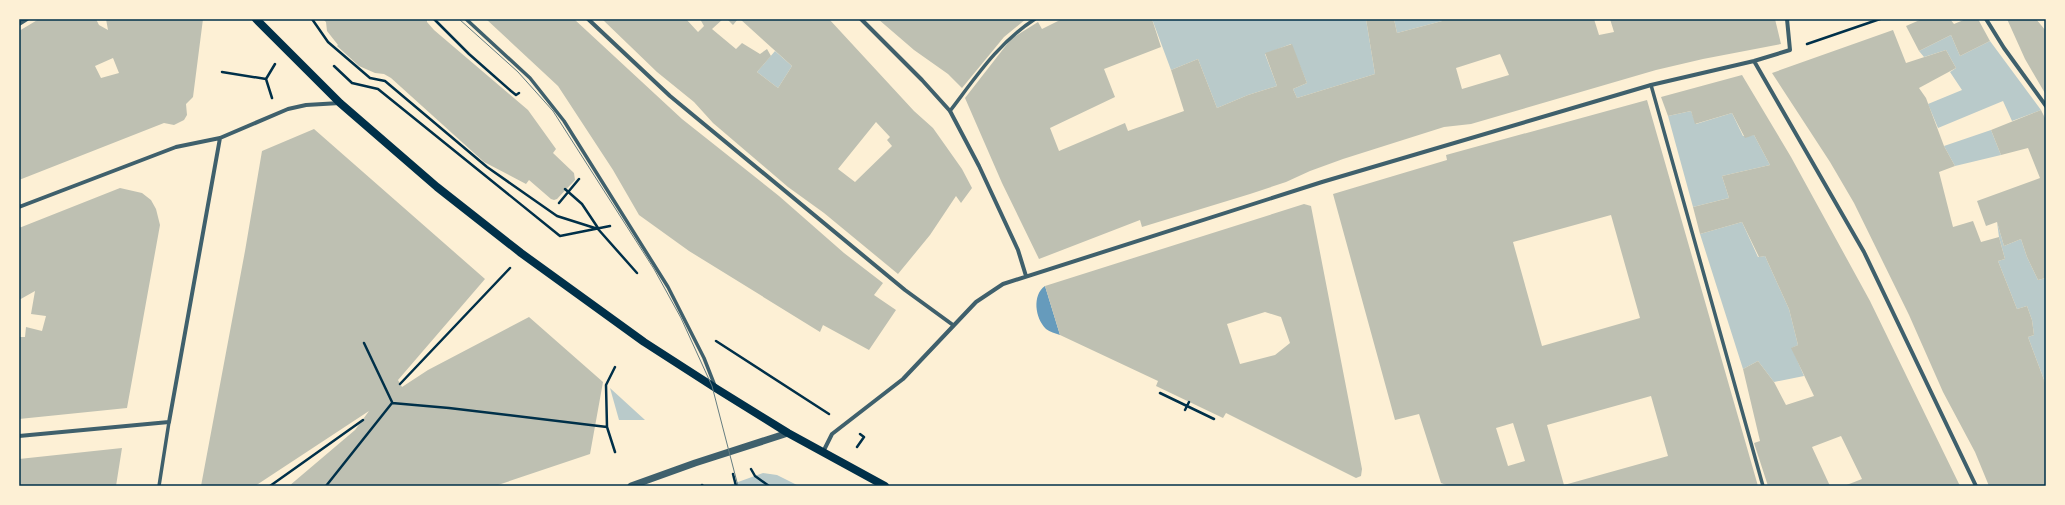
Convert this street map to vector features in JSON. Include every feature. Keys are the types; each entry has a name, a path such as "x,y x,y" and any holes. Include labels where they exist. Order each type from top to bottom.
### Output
{"main road":[{"path":"256,19 340,103 437,187 521,253 644,342 717,389 788,433 885,486"}],"street":[{"path":"19,24 27,19"},
{"path":"466,19 511,60 542,92 574,136 668,287 687,322 717,389"},
{"path":"588,19 670,96 905,290 952,325"},
{"path":"860,19 922,80 950,111 979,166 1018,250 1026,276"},
{"path":"950,111 1000,46 1018,30 1034,19"},
{"path":"823,452 832,434 913,370 952,325 976,302 1003,284 1322,182 1651,85 1754,61 1790,50 1787,19"},
{"path":"1986,19 2004,48 2046,106"},
{"path":"1754,61 1864,252 1976,486"},
{"path":"1651,85 1763,486"},
{"path":"19,207 176,147 220,138 288,109 306,105 340,103"},
{"path":"159,486 169,422 220,138"},
{"path":"19,436 169,422"},
{"path":"631,486 695,462 788,433"}],"path":[{"path":"312,19 328,42 364,73 370,78 385,81 487,167 557,216 598,229"},
{"path":"434,19 469,54 511,91"},
{"path":"1802,46 1880,19"},
{"path":"274,105 266,79 276,63"},
{"path":"331,64 352,84 378,89 560,236 598,229 628,221"},
{"path":"222,72 266,79"},
{"path":"559,203 579,179"},
{"path":"565,188 582,204 598,229 639,275"},
{"path":"400,384 510,268"},
{"path":"687,322 845,425"},
{"path":"364,343 392,402"},
{"path":"615,367 606,385 607,427 615,452"},
{"path":"1160,393 1214,419"},
{"path":"392,402 607,427"},
{"path":"326,486 392,402"},
{"path":"1185,410 1189,402"},
{"path":"270,486 364,420"},
{"path":"751,469 760,480 769,486"},
{"path":"733,474 736,486"},
{"path":"760,480 762,486"}],"shaded area":[{"path":"1152,19 1366,19 1375,74 1297,98 1293,89 1307,83 1291,44 1265,54 1277,86 1248,95 1217,108 1198,59 1171,70"},
{"path":"1394,19 1442,19 1442,21 1397,33"},
{"path":"1951,35 1960,56 1990,41 2041,110 2012,121 2003,101 1938,128 1928,104 1962,90 1950,72 1956,68 1946,50 1924,57 1919,51"},
{"path":"775,51 792,66 778,88 757,72"},
{"path":"1691,111 1696,124 1732,113 1743,136 1754,135 1770,165 1722,176 1729,198 1693,207 1668,116"},
{"path":"1991,130 2001,155 1955,166 1944,146"},
{"path":"1742,222 1758,257 1765,256 1789,309 1798,345 1792,348 1804,376 1774,382 1758,361 1743,369 1700,234"},
{"path":"1997,222 2004,246 2021,239 2027,257 2038,280 2046,278 2046,385 2028,337 2034,335 2032,320 2027,306 2017,309 1998,261 2005,259 1999,237"},
{"path":"610,388 645,420 619,420"},
{"path":"763,473 777,475 799,486 727,486"}],"water":[{"path":"1045,286 1060,335 1046,329 1037,313 1036,307 1038,295"}],"building":[{"path":"39,19 96,19 99,25 108,30 106,19 203,19 193,97 186,104 187,115 184,120 174,125 164,123 19,180 19,31","holes":["113,58 119,73 101,78 95,66"]},
{"path":"323,19 427,19 427,22 434,30 528,110 556,149 553,153 574,173 575,180 557,199 554,200 529,180 526,184 484,162 391,78 384,74 375,73 359,66 337,46 338,45 327,31 326,22"},
{"path":"486,19 574,19 682,119 779,196 844,253 883,283 874,295 896,310 869,350 823,325 820,332 689,251 639,215 613,170 558,86"},
{"path":"602,19 686,19 698,32 704,26 700,19 723,19 712,29 736,49 742,43 760,54 767,49 771,56 757,72 778,88 792,66 740,19 829,19 914,111 933,128 962,169 972,188 961,203 956,196 930,235 898,274 824,213 788,187 713,123 694,102 657,72","holes":["876,122 890,137 887,140 892,146 855,182 838,169"]},
{"path":"727,19 738,19 733,25"},
{"path":"878,19 1026,19 1004,37 962,88 948,74 914,50"},
{"path":"1062,19 1152,19 1161,47 1104,69 1115,97 1050,128 1059,151 1125,123 1128,131 1184,111 1171,70 1198,59 1217,108 1248,95 1277,86 1265,53 1292,44 1307,83 1293,89 1297,98 1375,74 1366,19 1394,19 1397,33 1442,21 1442,19 1594,19 1599,35 1614,32 1610,19 1775,19 1781,44 1656,70 1471,124 1444,127 1343,159 1310,171 1286,182 1250,194 1142,227 1140,220 1039,259 1002,183 965,98 1011,39 1038,22 1042,29","holes":["1500,54 1509,75 1462,89 1456,68"]},
{"path":"1922,19 1950,19 1954,24 1966,19 1978,19 1990,41 1960,56 1951,35 1919,51 1906,26"},
{"path":"2007,19 2036,19 2046,31 2046,95 2025,59"},
{"path":"1893,30 1906,63 1946,50 1956,68 1919,88 1926,98 1944,146 1955,166 1939,172 1953,227 1973,221 1981,242 1999,237 2005,259 1998,261 2017,309 2027,306 2032,320 2034,335 2028,337 2046,385 2046,486 1989,486 1975,452 1943,392 1909,315 1854,203 1830,162 1772,73"},
{"path":"1742,75 1791,157 1870,301 1960,486 1844,486 1862,479 1841,436 1812,447 1830,486 1768,486 1754,443 1760,441 1743,369 1758,361 1774,382 1786,405 1814,396 1791,348 1798,345 1789,309 1765,256 1759,257 1742,222 1700,234 1693,207 1729,198 1722,176 1770,165 1754,135 1745,138 1732,113 1695,124 1691,111 1668,116 1661,97"},
{"path":"1647,100 1758,486 1449,486 1441,483 1419,414 1395,420 1333,194 1447,160 1446,155","holes":["1611,215 1640,318 1542,346 1513,242","1651,396 1668,456 1564,485 1547,425","1513,423 1525,461 1508,466 1496,428"]},
{"path":"2041,110 2046,120 2046,278 2038,280 2027,257 2021,239 2004,246 1997,222 1986,226 1977,201 2040,178 2028,148 2001,155 1991,130"},
{"path":"314,129 485,279 398,380 402,387 428,370 529,317 603,382 590,454 495,486 289,486 355,430 369,411 255,486 201,486 262,151"},
{"path":"120,188 142,193 151,200 156,209 160,225 127,408 19,419 19,337 25,337 26,327 42,331 46,316 31,314 35,291 19,300 19,228"},
{"path":"1304,204 1311,206 1362,469 1361,476 1356,478 1226,413 1223,418 1156,386 1158,381 1060,335 1045,286","holes":["1265,312 1281,317 1290,343 1275,355 1240,364 1227,324"]},
{"path":"122,448 116,486 19,486 19,459"}],"tram line":[{"path":"459,19 518,72 553,111 654,269 681,318 712,386 738,486"}]}
